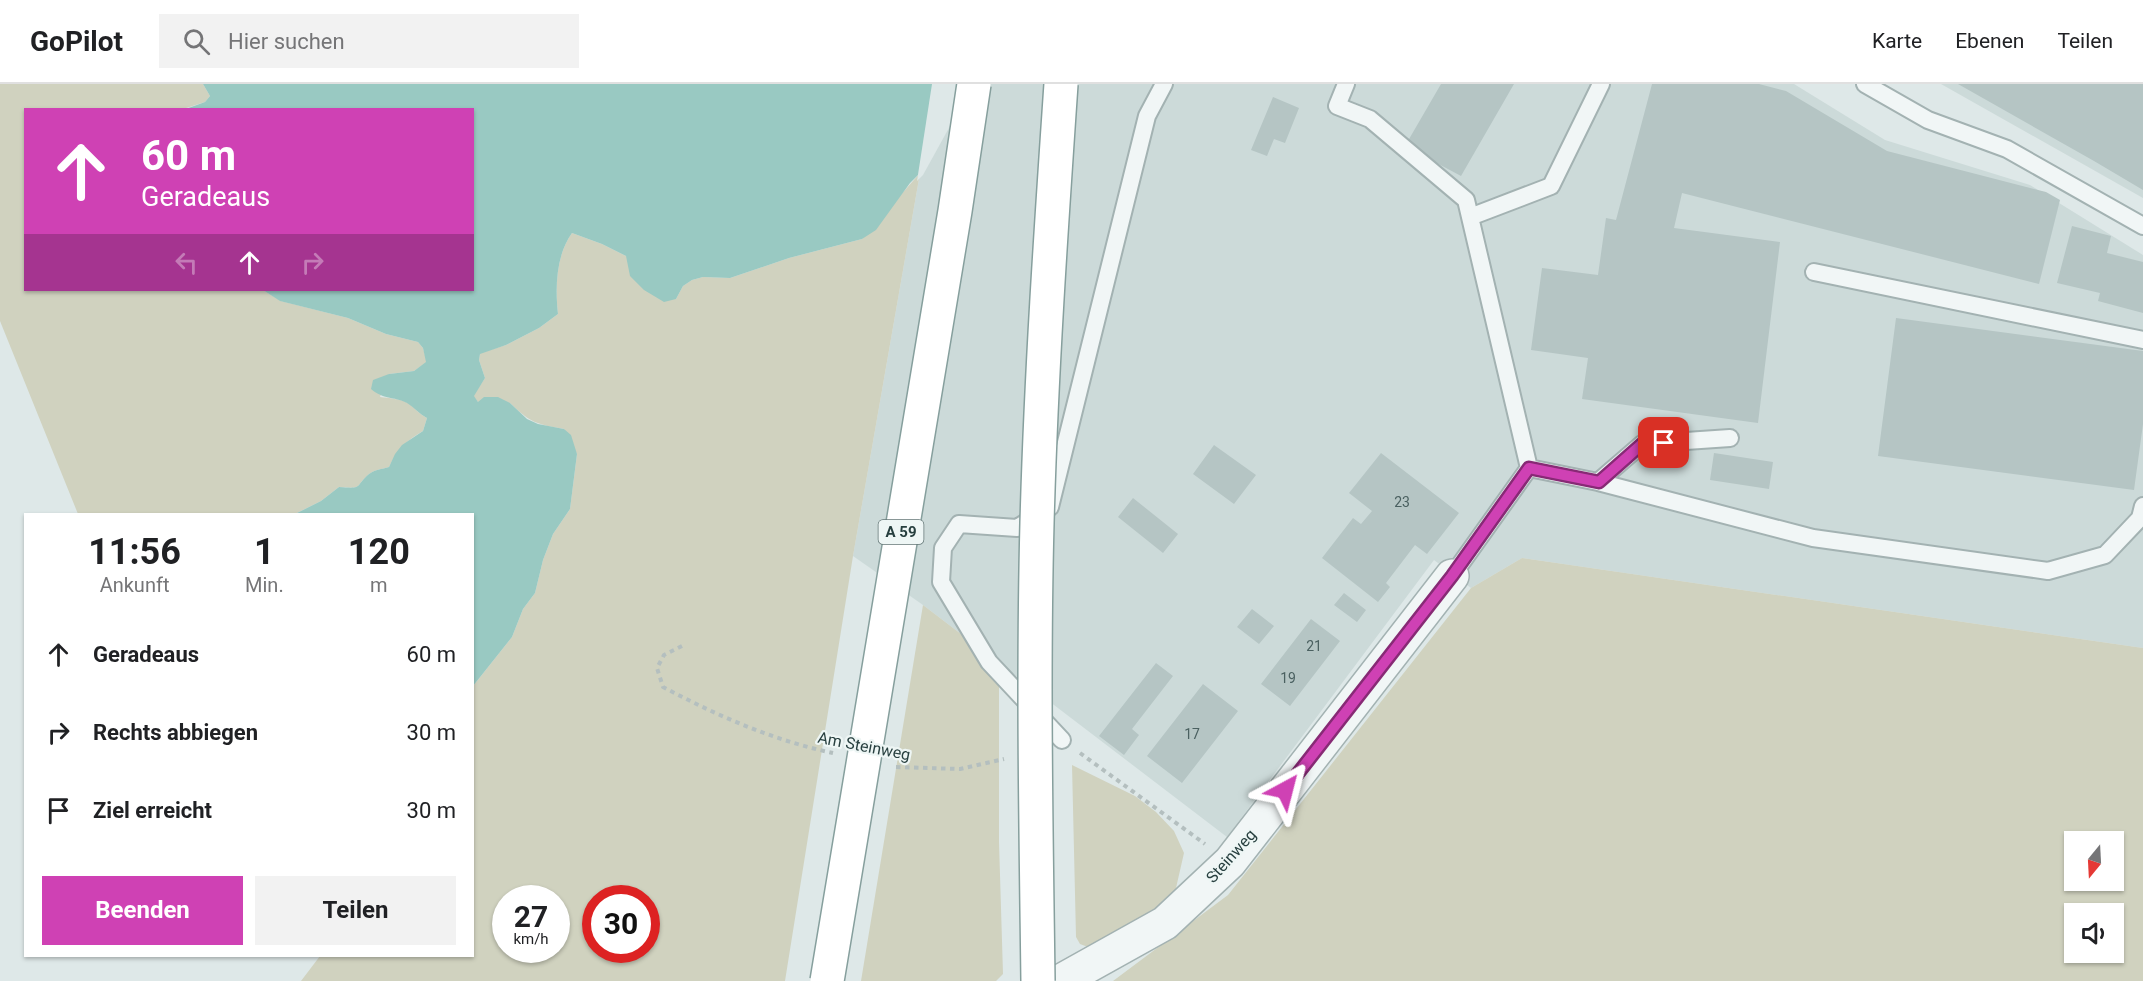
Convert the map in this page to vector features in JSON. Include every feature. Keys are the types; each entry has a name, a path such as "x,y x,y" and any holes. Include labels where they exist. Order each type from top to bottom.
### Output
{"highway":[{"name":"A 59","path":"827,981 974,84"},
{"path":"1038,981 1034,755 1037,524 1046,294 1061,84"}],"street":[{"name":"Steinweg","path":"1061,981 1165,923 1230,862 1452,576"}],"lane":[{"path":"1062,740 988,662 941,582 943,548 959,524 1017,528 1050,507 1147,116 1164,84"},
{"path":"1346,84 1337,106 1370,119 1466,200 1529,468 1452,576"},
{"path":"1470,217 1551,186 1601,84"},
{"path":"1865,84 1928,120 2007,149 2143,226"},
{"path":"1814,272 2143,340"},
{"path":"1599,482 1642,444 1730,438"},
{"path":"1529,468 1599,482 1814,538 2048,571 2105,555 2140,518 2143,506"}],"path":[{"name":"Am Steinweg","path":"682,645 664,655 657,668 663,687 723,718 804,747 837,754"},
{"path":"1062,740 1230,862"},
{"name":"Am Steinweg","path":"891,766 960,769 1005,758"}],"shaded area":[{"path":"0,84 203,84 210,96 205,102 186,108 24,108 24,291 265,291 281,301 348,318 386,334 418,342 423,348 427,362 414,371 389,374 380,397 408,403 427,418 423,431 403,446 389,467 371,473 356,487 339,487 321,501 297,513 78,513 0,321"},
{"path":"203,84 957,84 920,173 910,183 876,230 862,239 789,258 730,278 703,277 692,280 683,286 676,299 664,302 644,290 630,276 626,256 572,233 563,251 558,272 558,314 539,328 506,345 480,354 479,360 485,378 474,396 478,402 484,397 498,397 510,403 527,419 538,424 564,429 571,435 577,454 570,509 553,534 543,560 535,593 523,609 512,637 474,685 474,513 297,513 321,501 339,487 356,487 371,473 389,467 402,445 423,431 427,418 407,403 380,395 371,389 373,380 389,374 414,371 426,362 423,348 418,342 386,334 348,318 280,301 265,291 474,291 474,108 188,108 205,102 210,96"},
{"path":"957,84 1794,84 1885,140 2030,185 2143,255 2143,648 1522,558 1471,588 1434,560 1227,837 923,605 853,556 920,173"},
{"path":"1941,84 2143,84 2143,198"},
{"path":"920,173 853,556 785,981 301,981 319,957 474,957 474,685 512,637 523,609 535,593 543,560 553,534 570,509 577,454 564,429 534,422 510,403 478,402 473,396 485,378 479,360 480,353 506,345 539,328 558,314 558,272 563,251 572,233 626,256 676,299 683,286 692,280 703,277 730,278 789,258 862,239"},
{"path":"1522,558 2143,648 2143,981 1113,981 1228,895 1471,588"},
{"path":"923,605 999,663 999,842 1003,974 996,981 861,981"},
{"path":"1072,765 1135,796 1156,812 1174,831 1184,853 1172,897 1127,928 1088,947 1080,944 1076,937"}],"pier":[{"path":"932,84 960,84 950,126 923,175 917,181"}],"building":[{"path":"1441,84 1514,84 1461,176 1405,146"},
{"path":"1652,84 1759,84 1786,91 1887,151 2046,192 2060,200 2039,284 1682,193 1674,228 1780,242 1758,423 1582,399 1588,358 1531,350 1542,268 1598,275 1606,218 1616,220"},
{"path":"1958,84 2143,84 2143,190 2094,161"},
{"path":"1273,97 1299,108 1285,143 1274,139 1267,156 1251,150"},
{"path":"2072,226 2111,236 2107,253 2143,262 2143,313 2098,301 2100,293 2057,283"},
{"path":"1896,318 2143,351 2143,424 2134,490 1878,456"},
{"path":"1214,445 1256,475 1234,504 1193,474"},
{"path":"1381,453 1459,513 1427,554 1415,545 1386,583 1390,587 1378,602 1322,558 1353,518 1361,524 1372,511 1349,493"},
{"path":"1714,453 1773,462 1769,489 1710,480"},
{"path":"1133,498 1178,534 1163,553 1118,517"},
{"path":"1344,593 1366,610 1357,622 1334,605"},
{"path":"1252,609 1274,626 1259,644 1237,627"},
{"path":"1311,619 1340,641 1290,706 1261,684"},
{"path":"1156,663 1173,676 1132,729 1139,735 1124,755 1099,736"},
{"path":"1203,684 1238,711 1182,783 1147,756"}],"route":[{"path":"1285,790 1452,576 1529,468 1599,482 1642,444 1664,443"}]}
